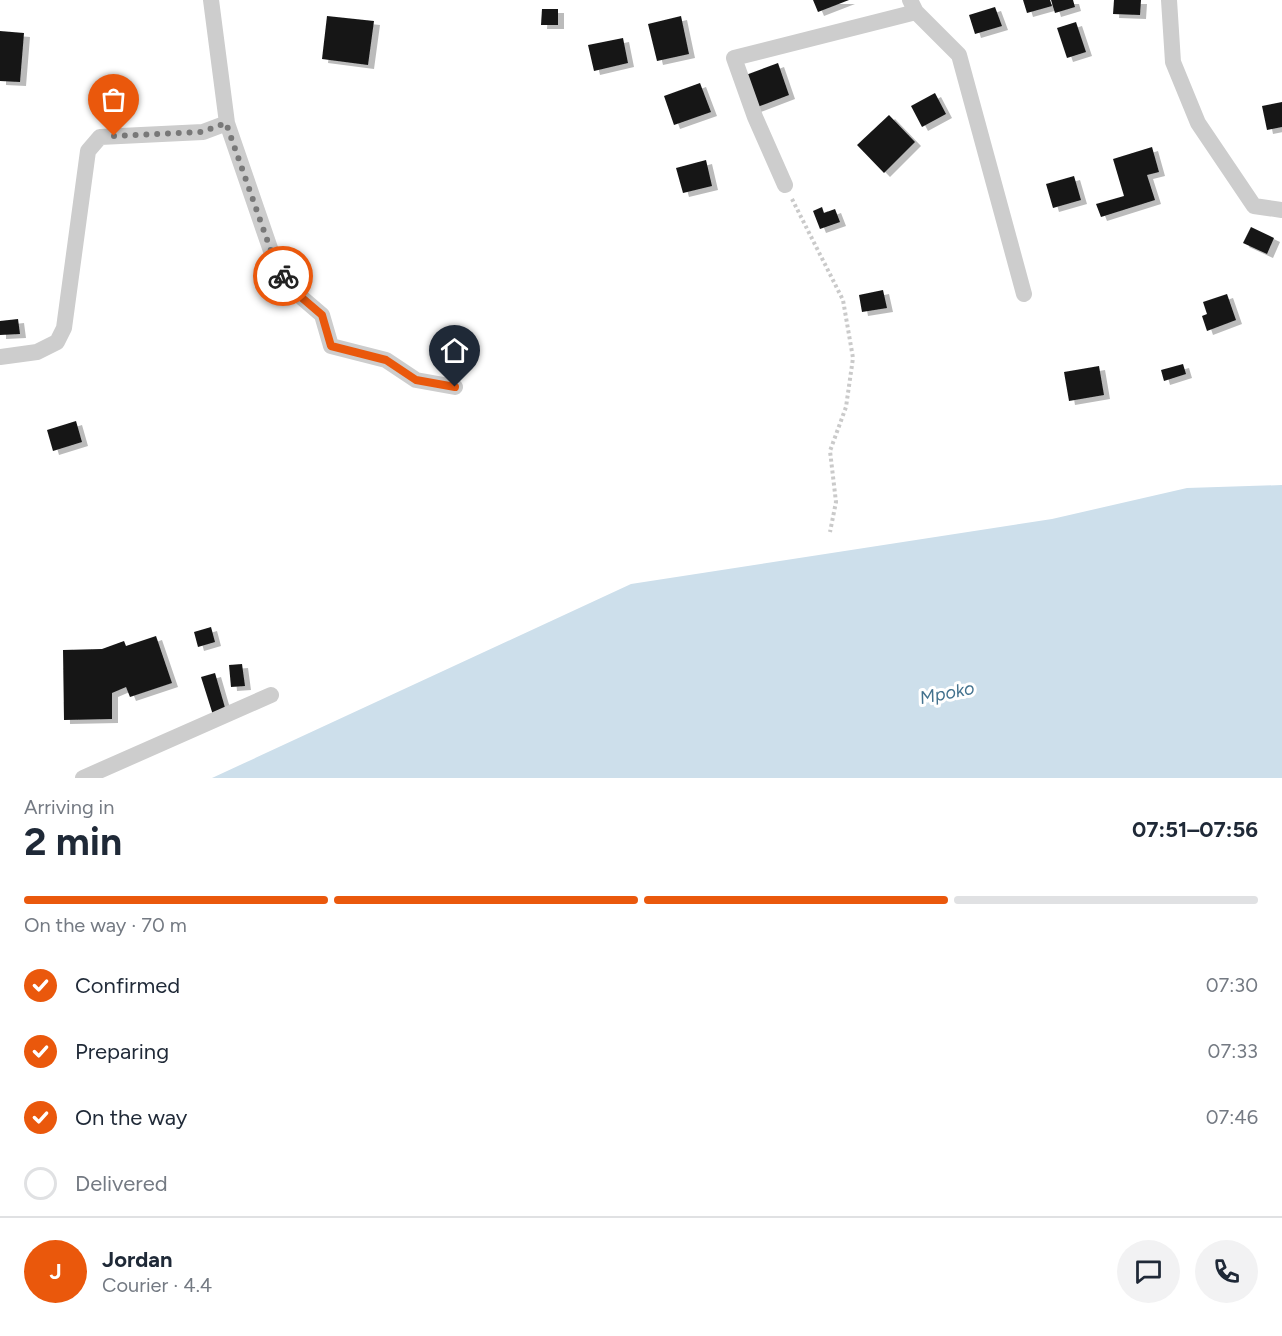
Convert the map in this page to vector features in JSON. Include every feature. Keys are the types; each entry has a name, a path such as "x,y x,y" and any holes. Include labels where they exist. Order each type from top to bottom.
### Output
{"street":[{"path":"211,0 226,123 271,251 287,285 322,315 331,346 386,360 416,380 455,387"},
{"path":"1169,0 1173,62 1197,123 1254,206 1282,210"},
{"path":"785,185 755,117 734,58 913,6 959,55 1024,294"},
{"path":"0,357 38,352 57,342 64,328 88,151 100,137 202,132 226,123"},
{"path":"83,778 271,695"}],"path":[{"path":"785,185 843,300 853,358 846,407 830,451 836,502 830,532"}],"water":[{"name":"Mpoko","path":"1282,485 1282,778 212,778 631,584 1052,519 1187,488"}],"building":[{"path":"813,0 849,0 818,12"},
{"path":"1023,0 1050,0 1052,6 1027,13"},
{"path":"1051,0 1073,0 1075,7 1055,13"},
{"path":"1114,0 1141,0 1140,15 1113,14"},
{"path":"995,7 1002,26 975,34 969,15"},
{"path":"542,9 558,9 558,25 541,25"},
{"path":"327,16 374,21 368,65 322,59"},
{"path":"681,16 689,54 657,61 648,24"},
{"path":"1076,22 1086,52 1067,58 1057,28"},
{"path":"0,31 24,33 20,82 0,81"},
{"path":"623,38 628,63 594,71 588,45"},
{"path":"778,63 789,95 747,111 735,79"},
{"path":"700,83 711,112 674,125 664,96"},
{"path":"935,93 946,114 922,127 911,106"},
{"path":"1282,102 1282,127 1267,130 1262,106"},
{"path":"889,115 915,142 884,173 857,145"},
{"path":"1152,147 1159,172 1147,175 1155,200 1101,217 1096,204 1124,196 1113,159"},
{"path":"706,160 712,186 683,193 676,168"},
{"path":"1074,176 1081,200 1053,208 1046,184"},
{"path":"822,207 824,213 835,209 840,222 820,229 813,211"},
{"path":"1251,227 1274,238 1267,254 1243,243"},
{"path":"883,290 887,308 862,312 859,295"},
{"path":"1227,294 1236,320 1207,331 1202,316 1207,314 1203,302"},
{"path":"18,319 20,334 0,335 0,321"},
{"path":"1183,364 1186,374 1164,381 1161,370"},
{"path":"1099,366 1104,395 1069,401 1064,372"},
{"path":"76,421 82,442 53,451 47,430"},
{"path":"211,627 215,642 198,647 194,632"},
{"path":"156,636 172,683 130,697 126,687 112,693 112,719 64,720 63,650 102,649 124,641 126,646"},
{"path":"242,664 245,686 231,687 229,665"},
{"path":"215,673 226,711 213,715 201,677"}],"way so far":[{"path":"114,136 202,132 226,123 271,251 283,276"}],"route":[{"path":"283,276 287,285 322,315 331,346 386,360 416,380 455,387"}]}
